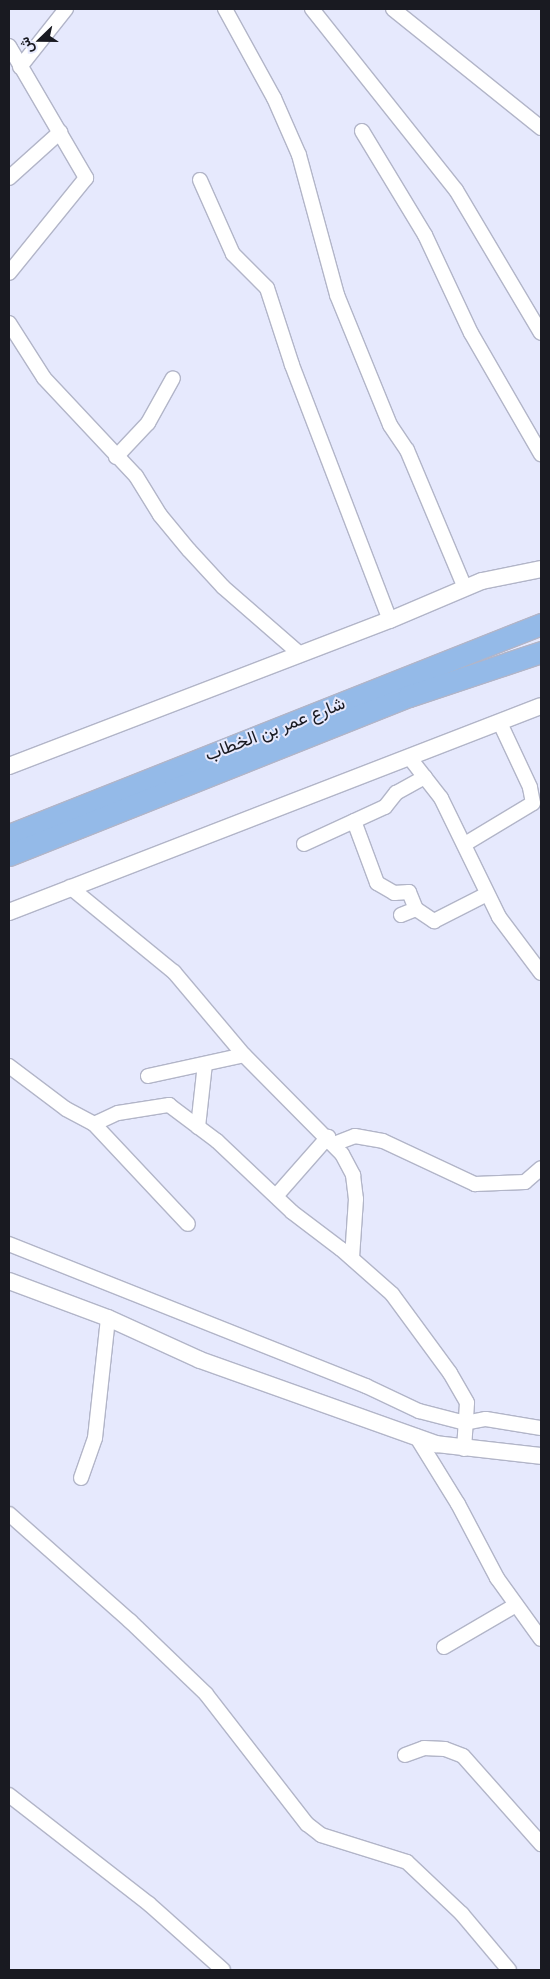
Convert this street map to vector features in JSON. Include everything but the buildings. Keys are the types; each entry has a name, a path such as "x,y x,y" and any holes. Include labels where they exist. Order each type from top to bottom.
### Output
{"main road":[{"name":"شارع عمر بن الخطاب","path":"9,835 541,624"},
{"name":"شارع عمر بن الخطاب","path":"9,854 410,696 541,652"}],"street":[{"path":"20,67 66,9"},
{"path":"225,9 274,98 299,155 341,303 386,416 407,450 465,588"},
{"path":"312,9 456,190 541,333"},
{"path":"394,9 541,128"},
{"path":"9,46 86,178 9,273"},
{"path":"362,130 425,235 471,332 541,454"},
{"path":"9,178 60,132"},
{"path":"200,180 233,254 267,288 292,366 390,620"},
{"path":"9,322 44,378 136,476 172,529 223,587 300,654"},
{"path":"116,456 148,423 173,378"},
{"path":"9,766 390,620 482,581 541,569"},
{"path":"9,912 541,706"},
{"path":"466,844 533,803 530,787 500,723"},
{"path":"410,757 425,777 466,844 487,894 513,939 541,973"},
{"path":"304,844 385,807 396,793 425,777"},
{"path":"354,821 377,883 394,893 409,892 416,909 434,921 487,894"},
{"path":"70,888 174,972 244,1055 330,1141 353,1175 352,1258"},
{"path":"401,915 416,909"},
{"path":"148,1076 244,1055"},
{"path":"198,1127 205,1064"},
{"path":"9,1066 66,1109 94,1124 188,1224"},
{"path":"94,1124 118,1113 168,1105 198,1127 276,1196 352,1258 392,1294 450,1372 467,1403 464,1449"},
{"path":"276,1196 330,1141 355,1136 383,1141 475,1184 526,1182 541,1168"},
{"path":"9,1244 366,1386 419,1411 465,1424 486,1418 541,1428"},
{"path":"9,1281 108,1318 200,1360 416,1436 464,1449 502,1448 541,1456"},
{"path":"82,1478 95,1438 108,1318"},
{"path":"416,1436 516,1605 541,1639"},
{"path":"9,1514 130,1621 206,1694 307,1824 321,1835 407,1862 462,1914 509,1970"},
{"path":"444,1647 516,1605"},
{"path":"405,1755 424,1748 445,1749 463,1756 541,1842"},
{"path":"9,1795 149,1904 223,1970"}]}
